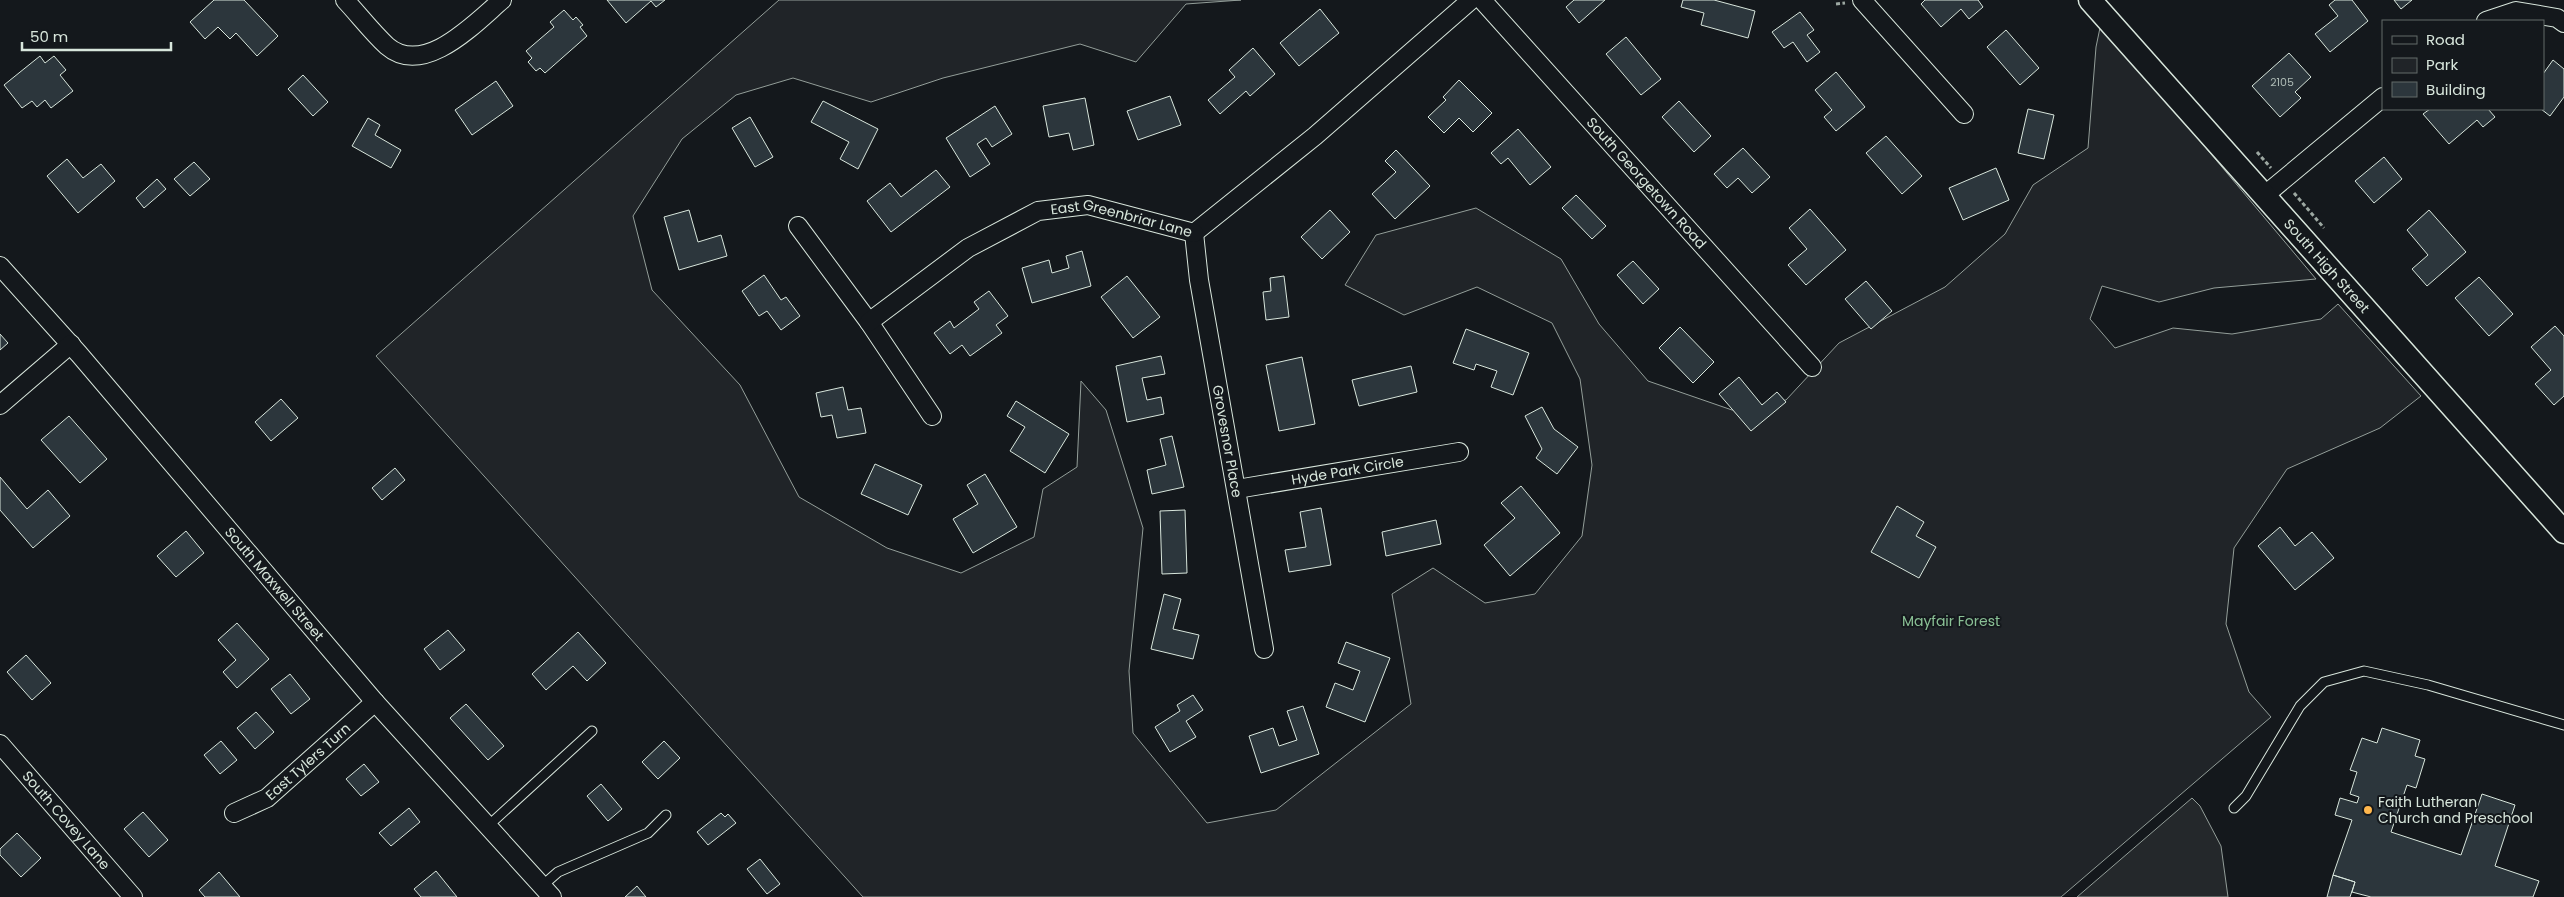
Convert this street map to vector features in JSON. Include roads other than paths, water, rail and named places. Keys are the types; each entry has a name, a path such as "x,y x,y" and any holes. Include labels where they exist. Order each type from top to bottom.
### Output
{"street":[{"path":"345,0 389,47 412,57 434,53 502,0"},
{"name":"East Greenbriar Lane","path":"869,322 968,248 1038,210 1088,205 1194,233 1315,136 1470,0"},
{"name":"South Georgetown Road","path":"1482,0 1812,366"},
{"path":"1862,0 1964,114"},
{"name":"South High Street","path":"2090,0 2564,532"},
{"path":"2489,20 2516,11 2557,18 2564,23"},
{"path":"2265,195 2382,98"},
{"path":"798,226 869,322 932,416"},
{"name":"Grovesnor Place","path":"1194,233 1199,280 1264,648"},
{"name":"South Maxwell Street","path":"0,266 71,344 375,702 547,891"},
{"path":"0,404 71,344"},
{"name":"Hyde Park Circle","path":"1237,489 1459,452"},
{"name":"East Tylers Turn","path":"234,813 267,798 375,702"},
{"name":"South Covey Lane","path":"0,744 133,897"}],"lane":[{"path":"2234,808 2246,796 2300,706 2324,682 2364,671 2428,685 2564,725"},
{"path":"488,826 592,731"},
{"path":"547,891 558,872 648,833 666,815"}],"place":[{"name":"Faith Lutheran Church and Preschool","path":"2368,810"}],"park label":[{"name":"Mayfair Forest","path":"1951,621"}]}
